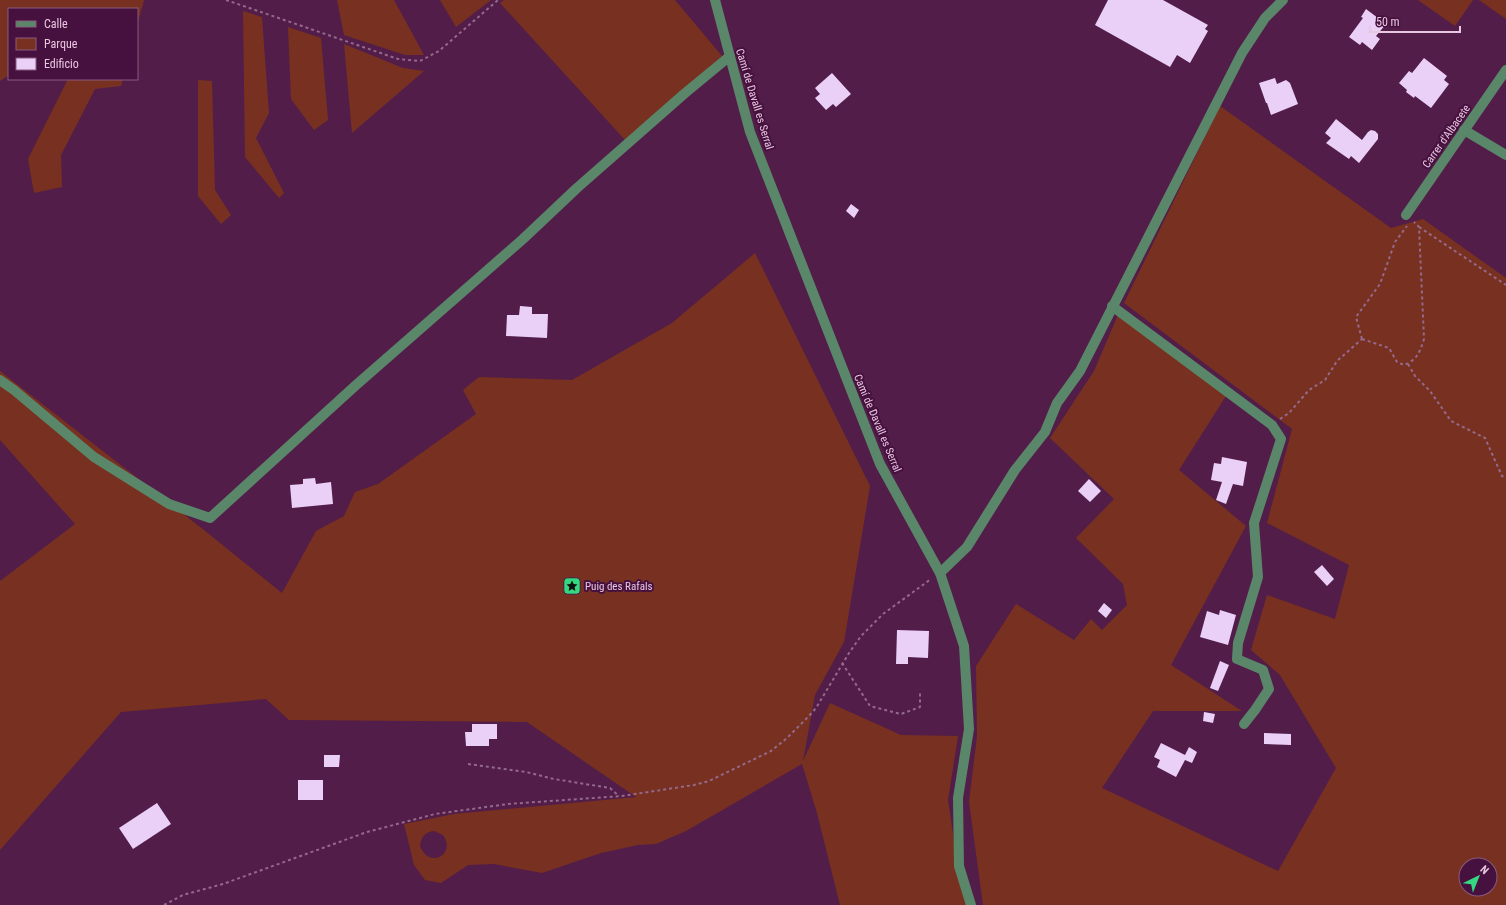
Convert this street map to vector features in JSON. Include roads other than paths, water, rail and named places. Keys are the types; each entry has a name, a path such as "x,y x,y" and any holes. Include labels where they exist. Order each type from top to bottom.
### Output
{"street":[{"name":"Camí de Davall es Serral","path":"715,0 750,132 880,464 940,573 964,646 969,729 958,798 959,866 971,905"},
{"path":"940,573 967,547 1015,470 1045,432 1057,403 1080,371 1242,53 1265,18 1283,0"},
{"path":"0,380 94,457 169,504 210,518 355,386 524,239 577,188 684,94 730,56"},
{"name":"Carrer d'Albacete","path":"1409,217 1464,130 1506,70"},
{"path":"1464,130 1506,156"},
{"path":"1112,306 1272,425 1281,439 1254,523 1258,577 1238,643 1237,659 1263,670 1269,689 1244,724"}],"place":[{"name":"Puig des Rafals","path":"572,586"}]}
